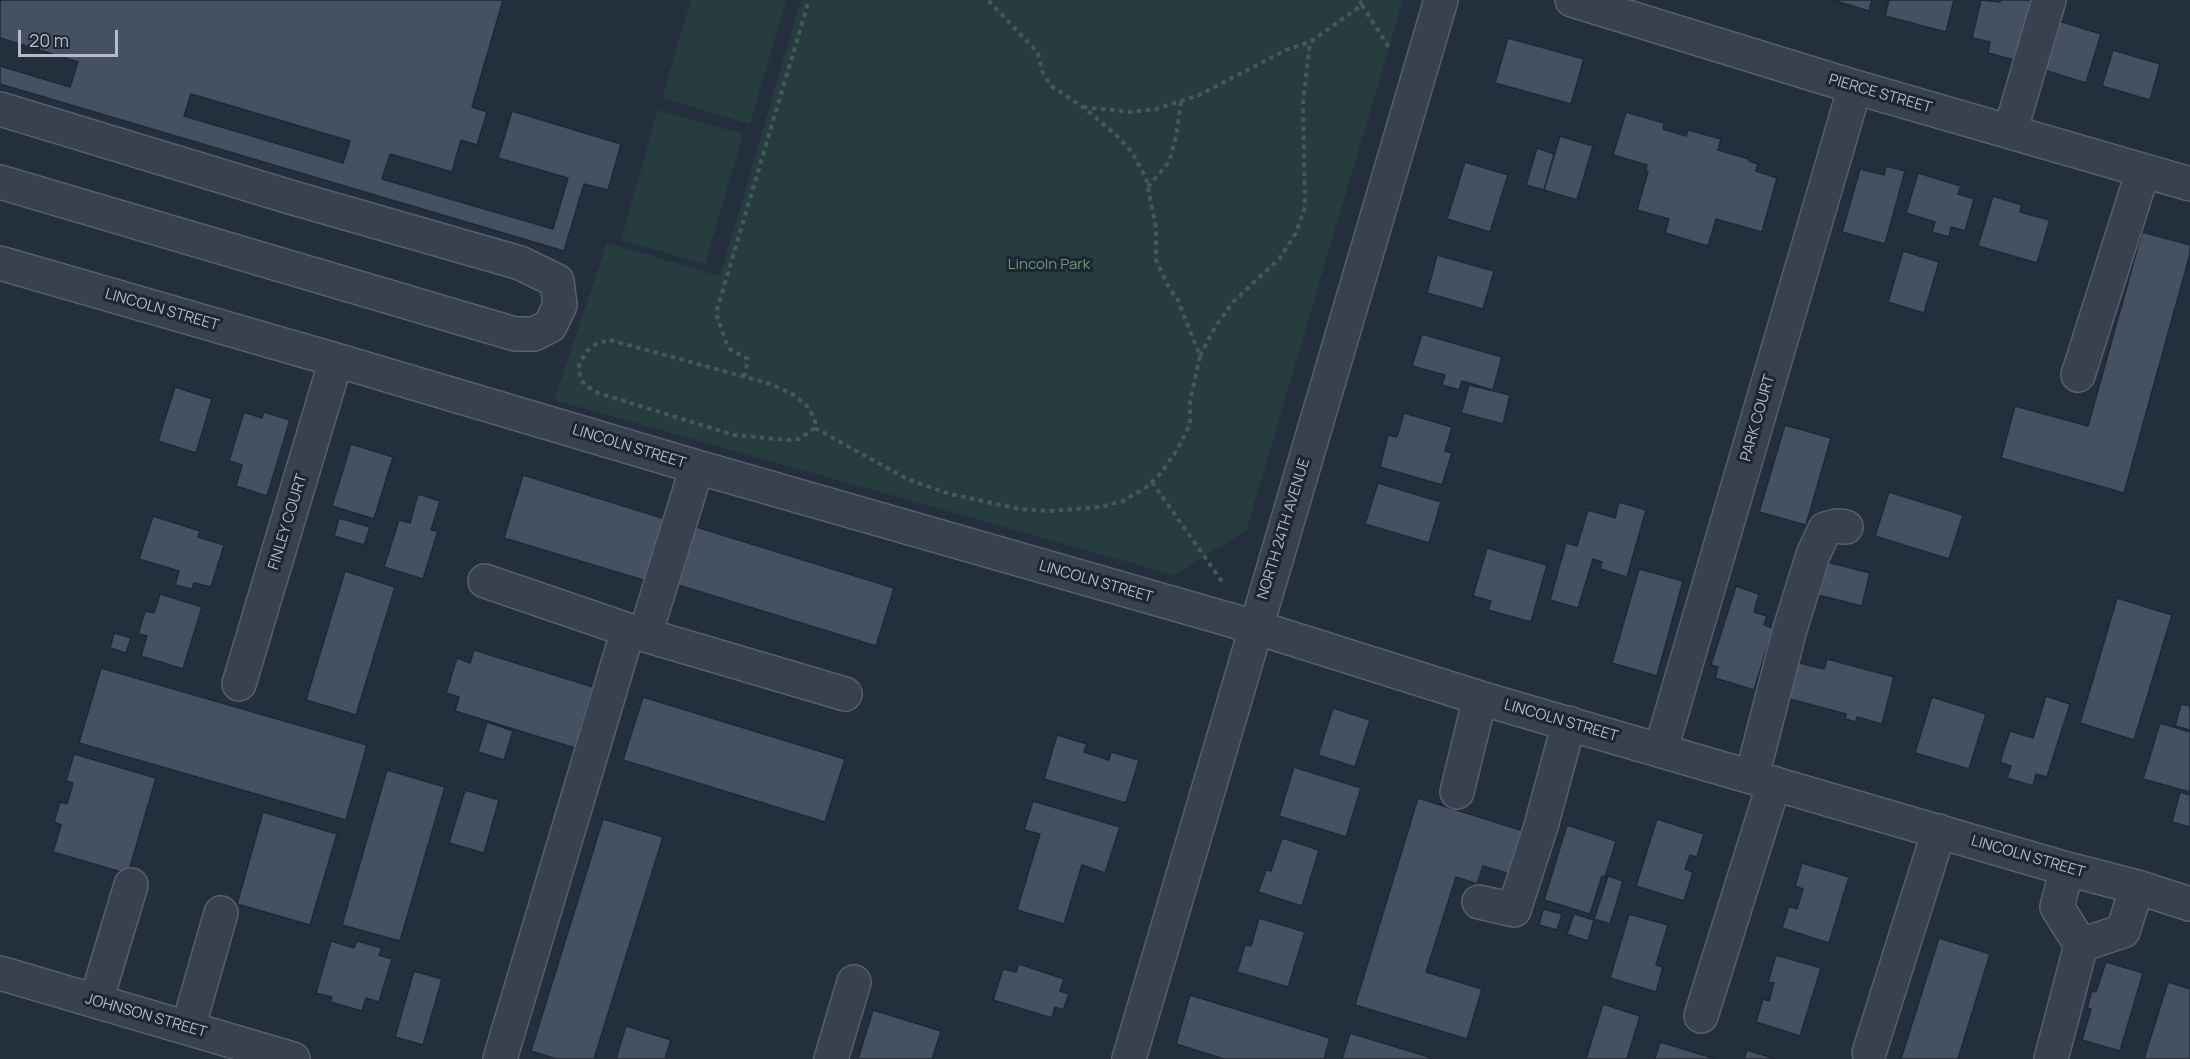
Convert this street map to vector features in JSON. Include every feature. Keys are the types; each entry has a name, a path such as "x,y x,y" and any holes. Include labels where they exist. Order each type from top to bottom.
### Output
{"street":[{"name":"NORTH 24TH AVENUE","path":"1129,1059 1441,0"},
{"name":"PIERCE STREET","path":"1572,0 1855,87 2190,184"},
{"path":"2010,132 2049,0"},
{"name":"PARK COURT","path":"1661,749 1855,87"},
{"path":"0,109 290,197 520,263 557,281 560,305 550,326 534,334 515,334 0,182"},
{"path":"2078,375 2143,171"},
{"name":"LINCOLN STREET","path":"0,263 1255,627 1480,698 2190,904"},
{"name":"FINLEY COURT","path":"239,684 336,360"},
{"path":"500,1059 636,633 697,467"},
{"path":"1701,1016 1763,779 1790,629 1813,555 1826,530 1836,526 1846,527"},
{"path":"485,581 636,633 845,694"},
{"path":"1457,792 1480,698"},
{"path":"1479,902 1514,910 1541,826 1569,723"},
{"path":"1869,1053 1939,831"},
{"path":"2051,1059 2081,945 2057,907 2067,869"},
{"path":"96,1001 131,885"},
{"path":"2081,945 2123,931 2137,887"},
{"path":"188,1028 221,913"},
{"name":"JOHNSON STREET","path":"0,973 293,1059"},
{"path":"831,1059 854,982"}],"path":[{"path":"744,377 748,359 728,348 716,313 809,0"},
{"path":"988,0 1038,53 1042,72 1051,86 1083,107 1132,152 1146,178 1156,227 1156,260 1168,288 1177,298 1200,356"},
{"path":"1083,107 1131,112 1181,102 1224,83 1286,50 1310,42 1361,2 1393,53"},
{"path":"815,428 907,479 950,494 1020,509 1049,511 1100,507 1123,501 1145,488 1161,473 1177,450 1190,424 1190,401 1200,356 1215,327 1233,302 1279,259 1296,233 1305,207 1303,103 1310,42"},
{"path":"1148,187 1169,162 1176,137 1181,102"},
{"path":"610,340 771,384 794,395 807,406 815,419 815,428 799,439 735,435 598,393 586,386 580,378 579,365 587,351 596,344 610,340"},
{"path":"1152,482 1226,587"}],"green space":[{"path":"691,0 786,0 750,124 662,98"},
{"name":"Lincoln Park","path":"801,0 1403,0 1246,531 1174,575 554,400 607,243 720,276"},
{"path":"658,110 743,134 705,264 621,240"}],"building":[{"path":"0,0 503,0 472,107 487,112 477,145 461,140 452,172 390,154 382,179 553,229 568,178 498,158 512,111 621,144 608,190 584,184 564,251 0,84 0,66 70,87 78,62 0,38","holes":["191,94 350,141 343,163 184,116"]},
{"path":"1832,0 1872,0 1869,11"},
{"path":"1889,0 1954,0 1946,32 1885,16"},
{"path":"1981,0 2000,2 2000,0 2033,0 2018,61 1988,53 1990,42 1972,38"},
{"path":"2059,21 2101,34 2086,83 2044,70"},
{"path":"1508,38 1584,59 1571,104 1495,83"},
{"path":"2113,50 2160,64 2150,100 2102,86"},
{"path":"1626,112 1664,123 1663,129 1686,136 1688,130 1721,139 1718,150 1749,159 1758,164 1756,171 1777,178 1762,232 1716,219 1708,246 1665,233 1669,219 1637,210 1648,172 1646,171 1647,165 1613,155"},
{"path":"1560,136 1593,146 1577,200 1544,190"},
{"path":"1537,148 1554,154 1544,190 1526,185"},
{"path":"1465,162 1508,175 1490,232 1447,219"},
{"path":"1886,166 1905,171 1885,244 1842,232 1860,169 1884,175"},
{"path":"1918,173 1961,186 1958,194 1974,199 1965,231 1951,227 1949,237 1932,232 1935,222 1906,213"},
{"path":"1993,196 2022,205 2020,212 2050,220 2037,263 1978,246"},
{"path":"2142,232 2190,245 2190,254 2124,493 2001,458 2015,406 2088,426"},
{"path":"1903,251 1939,262 1924,313 1888,302"},
{"path":"1437,255 1494,271 1483,309 1427,293"},
{"path":"1422,334 1502,357 1493,390 1462,381 1459,390 1442,385 1445,375 1412,366"},
{"path":"1469,385 1510,395 1503,424 1461,413"},
{"path":"175,387 212,399 196,453 158,441"},
{"path":"244,412 262,418 264,412 290,420 267,496 236,486 242,465 229,461"},
{"path":"1404,413 1452,427 1445,451 1452,453 1442,485 1380,467 1388,435 1397,437"},
{"path":"1785,425 1831,438 1806,525 1759,512"},
{"path":"351,444 393,457 374,519 332,506"},
{"path":"523,475 672,521 653,583 504,538"},
{"path":"1378,483 1441,502 1429,543 1365,524"},
{"path":"1889,492 1963,515 1949,559 1875,536"},
{"path":"418,494 440,501 431,530 438,531 423,579 384,567 399,520 410,523"},
{"path":"1619,502 1646,510 1627,577 1600,569 1602,562 1593,559 1578,608 1550,600 1566,543 1577,546 1588,510 1615,518"},
{"path":"153,516 200,531 198,537 224,545 211,587 194,583 192,589 175,585 179,571 139,559"},
{"path":"339,518 370,527 364,545 334,536"},
{"path":"693,526 894,588 876,646 675,584"},
{"path":"1487,548 1547,565 1531,622 1488,610 1491,601 1473,596"},
{"path":"1827,562 1870,573 1862,606 1818,595"},
{"path":"1639,569 1683,581 1657,676 1612,663"},
{"path":"345,571 395,587 356,715 306,700"},
{"path":"1736,586 1759,594 1754,612 1767,616 1764,625 1773,628 1754,690 1715,678 1718,667 1711,665"},
{"path":"160,594 202,607 183,669 141,656 147,636 138,634 145,611 154,613"},
{"path":"2117,598 2172,615 2134,740 2080,723"},
{"path":"114,633 131,638 126,653 110,648"},
{"path":"474,650 593,687 575,748 455,711 459,697 446,693 457,658 470,663"},
{"path":"1827,659 1894,677 1882,724 1857,717 1856,722 1845,719 1846,714 1786,698 1795,662 1824,669"},
{"path":"101,668 367,745 346,820 79,743"},
{"path":"2046,696 2070,704 2047,777 2036,774 2033,786 2007,778 2011,766 2000,762 2010,731 2033,738"},
{"path":"643,697 845,759 825,822 623,760"},
{"path":"1932,697 1986,714 1969,769 1915,753"},
{"path":"2181,704 2190,706 2190,730 2175,726"},
{"path":"1333,708 1370,720 1355,767 1318,755"},
{"path":"487,722 513,731 504,760 478,752"},
{"path":"2160,723 2190,732 2190,792 2143,779"},
{"path":"1057,735 1087,744 1084,752 1109,760 1111,752 1139,760 1126,803 1044,779"},
{"path":"74,754 156,778 128,874 53,852 61,825 54,822 60,802 67,804 73,783 66,781"},
{"path":"1294,767 1361,788 1346,837 1279,816"},
{"path":"387,770 445,787 400,941 342,925"},
{"path":"465,790 499,800 484,853 449,843"},
{"path":"2180,792 2190,795 2190,827 2172,822"},
{"path":"1418,798 1530,833 1517,876 1483,866 1477,884 1456,877 1426,972 1482,989 1467,1039 1355,1005"},
{"path":"1033,801 1120,827 1105,873 1082,865 1064,924 1017,910 1040,834 1024,830"},
{"path":"263,812 337,834 310,925 237,904"},
{"path":"603,819 663,837 594,1059 556,1059 531,1051"},
{"path":"1657,819 1704,834 1697,857 1690,855 1685,869 1693,872 1684,901 1636,886"},
{"path":"1567,825 1616,841 1590,914 1544,900"},
{"path":"1282,838 1319,850 1302,906 1258,892 1266,870 1271,871"},
{"path":"1802,863 1849,877 1829,943 1782,928 1789,906 1797,909 1803,889 1795,886"},
{"path":"1608,876 1623,881 1610,924 1594,919"},
{"path":"1543,909 1562,914 1557,930 1539,925"},
{"path":"1574,914 1594,920 1588,941 1567,934"},
{"path":"1629,914 1668,925 1656,965 1663,967 1656,992 1610,978"},
{"path":"1259,918 1305,932 1288,987 1237,972 1245,945 1251,946"},
{"path":"1939,938 1990,954 1958,1059 1901,1059"},
{"path":"331,941 354,948 357,941 382,948 379,955 392,959 379,1002 366,998 362,1011 330,1002 332,997 316,993"},
{"path":"1776,955 1821,968 1800,1036 1756,1022 1763,999 1769,1001 1774,983 1768,982"},
{"path":"2106,962 2143,973 2120,1051 2082,1040 2091,1009 2087,1008 2092,991 2096,992"},
{"path":"1019,964 1064,979 1060,991 1069,994 1063,1010 1055,1007 1052,1018 993,1000 1003,969 1016,972"},
{"path":"414,971 442,979 423,1045 395,1037"},
{"path":"2168,982 2190,989 2190,1059 2144,1059"},
{"path":"1190,995 1330,1038 1324,1059 1224,1059 1176,1044"},
{"path":"1603,1004 1640,1016 1627,1059 1586,1059"},
{"path":"873,1010 941,1031 932,1059 858,1059"},
{"path":"626,1026 671,1040 665,1059 616,1059"},
{"path":"1350,1033 1432,1058 1432,1059 1342,1059"},
{"path":"1660,1042 1716,1059 1655,1059"},
{"path":"1747,1050 1776,1059 1744,1059"}]}
